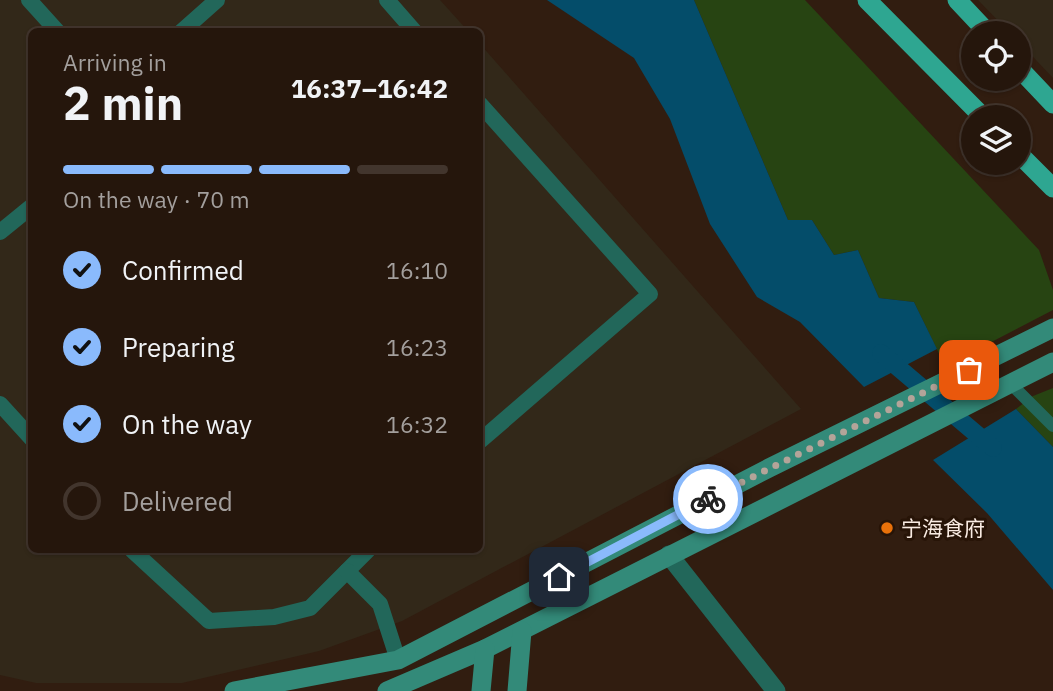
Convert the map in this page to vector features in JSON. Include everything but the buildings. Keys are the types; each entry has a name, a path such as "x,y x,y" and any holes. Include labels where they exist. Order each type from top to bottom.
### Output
{"main road":[{"path":"867,0 971,105"},
{"path":"957,0 977,21"},
{"path":"1031,81 1053,104"},
{"path":"1031,166 1053,188"},
{"path":"234,691 398,660 769,468 1053,328"},
{"path":"387,691 522,631 1053,362"},
{"path":"517,691 522,631"},
{"path":"481,691 485,649"}],"street":[{"path":"29,0 54,28"},
{"path":"186,28 217,0"},
{"path":"387,0 412,28"},
{"path":"483,107 650,294 483,438"},
{"path":"0,232 28,209"},
{"path":"1012,385 1053,426"},
{"path":"0,404 28,433"},
{"path":"135,553 209,621 275,617 310,608 365,553"},
{"path":"669,555 776,691"},
{"path":"347,571 380,604 398,660"}],"shaded area":[{"path":"0,0 440,0 465,28 28,28 28,553 483,553 483,47 801,409 402,621 319,651 182,683 36,683 0,675"},
{"path":"978,0 1053,0 1053,78 1031,55 1031,21 998,21"}],"green space":[{"path":"694,0 805,0 961,167 961,175 969,175 1039,250 1053,290 1053,310 945,366 914,302 879,298 858,250 834,255 812,220 788,220"},
{"path":"1053,388 1053,447 1016,409 1033,396"}],"water":[{"path":"547,0 694,0 788,220 812,220 834,255 858,250 879,298 914,302 937,349 864,387 800,322 757,297 710,224 670,119 634,58"},
{"path":"1016,409 1053,447 1053,590 987,513 933,460"}],"waterway":[{"path":"881,353 993,448"}],"way so far":[{"path":"708,499 969,370"}],"place":[{"name":"宁海食府","path":"887,528"}],"route":[{"path":"559,577 708,499"}]}
